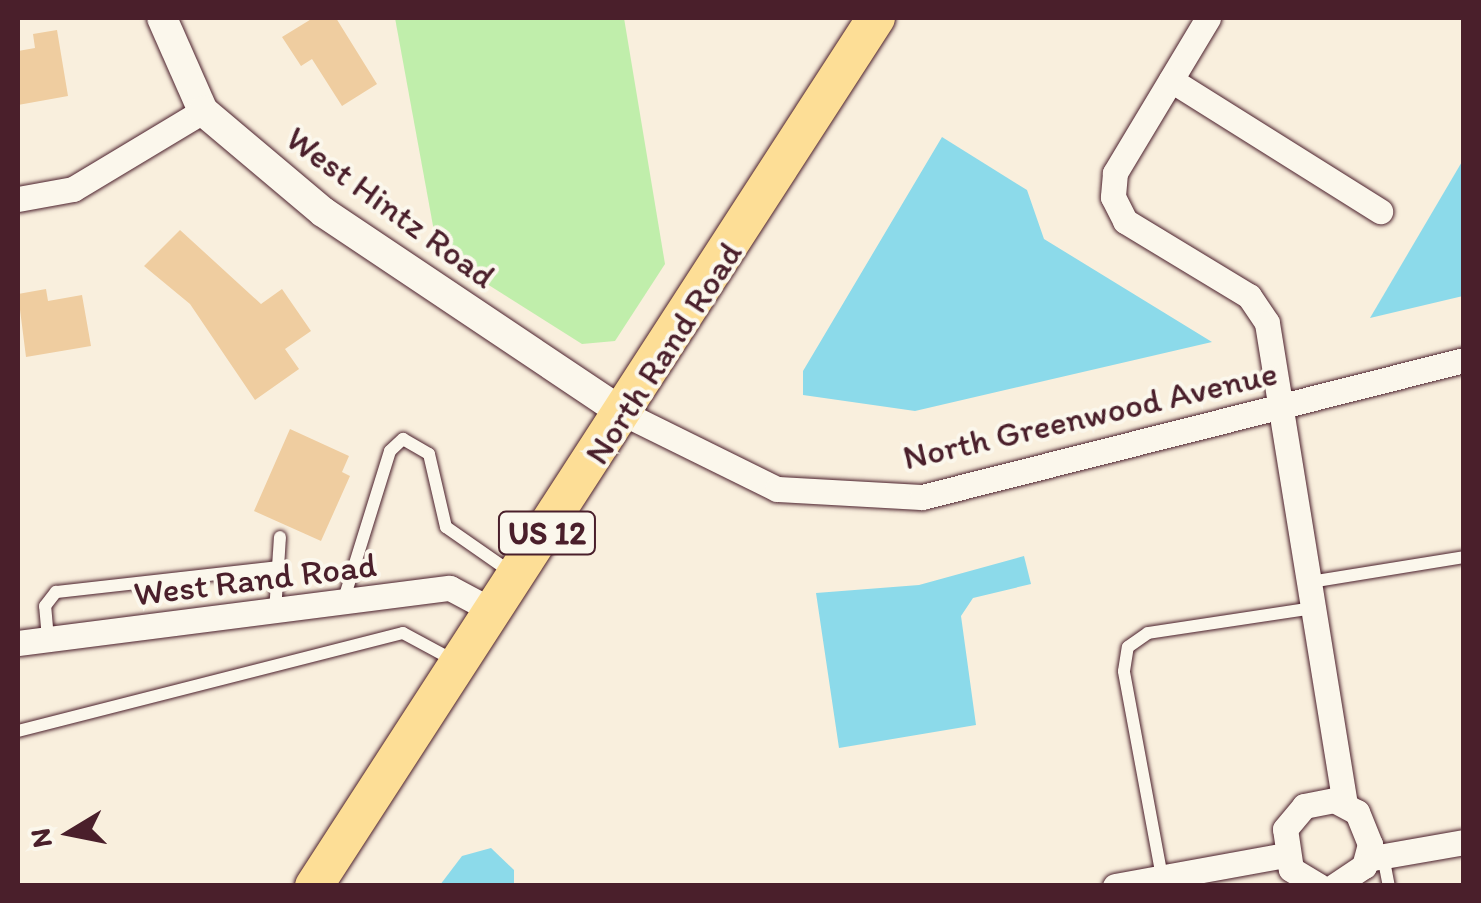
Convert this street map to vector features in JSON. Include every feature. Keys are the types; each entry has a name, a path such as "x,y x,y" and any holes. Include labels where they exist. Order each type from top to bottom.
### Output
{"main road":[{"name":"North Rand Road","path":"314,886 625,414 876,18"}],"street":[{"name":"West Hintz Road","path":"162,18 203,110 323,212 625,414"},
{"path":"1208,18 1114,173 1112,197 1124,221 1249,296 1267,323 1284,406 1345,804 1364,820 1375,858"},
{"path":"1171,80 1380,211"},
{"path":"18,199 73,189 203,110"},
{"name":"North Greenwood Avenue","path":"625,414 777,489 922,498 1464,360"},
{"name":"West Rand Road","path":"18,643 450,588 495,612"},
{"path":"1319,886 1285,855 1285,828 1304,806 1345,804"},
{"path":"1334,886 1375,858 1464,842"},
{"path":"1115,886 1285,855"}],"lane":[{"path":"342,604 390,451 403,439 428,454 446,527 518,576"},
{"path":"275,612 280,537"},
{"path":"1310,582 1464,557"},
{"path":"48,639 45,606 56,592 278,567"},
{"path":"1162,877 1124,672 1128,647 1148,633 1314,608"},
{"path":"18,731 404,633 460,664"},
{"path":"1375,858 1389,886"}],"green space":[{"path":"395,18 624,18 665,264 615,341 582,344 438,253"}],"water":[{"path":"942,137 1027,190 1044,239 1212,342 915,411 803,395 803,371"},
{"path":"1463,160 1463,296 1370,318"},
{"path":"1024,556 1031,584 973,598 961,616 976,725 839,748 816,593 919,585"},
{"path":"491,848 514,870 514,885 440,885 462,856"}],"building":[{"path":"313,18 336,18 377,84 342,106 312,59 301,66 282,37"},
{"path":"57,30 68,96 18,105 18,51 35,48 33,34"},
{"path":"180,230 261,304 282,289 311,331 285,349 299,369 255,400 190,304 144,266"},
{"path":"46,289 48,301 82,295 91,346 26,357 18,294"},
{"path":"290,429 349,456 342,472 350,476 321,541 254,511"}]}
